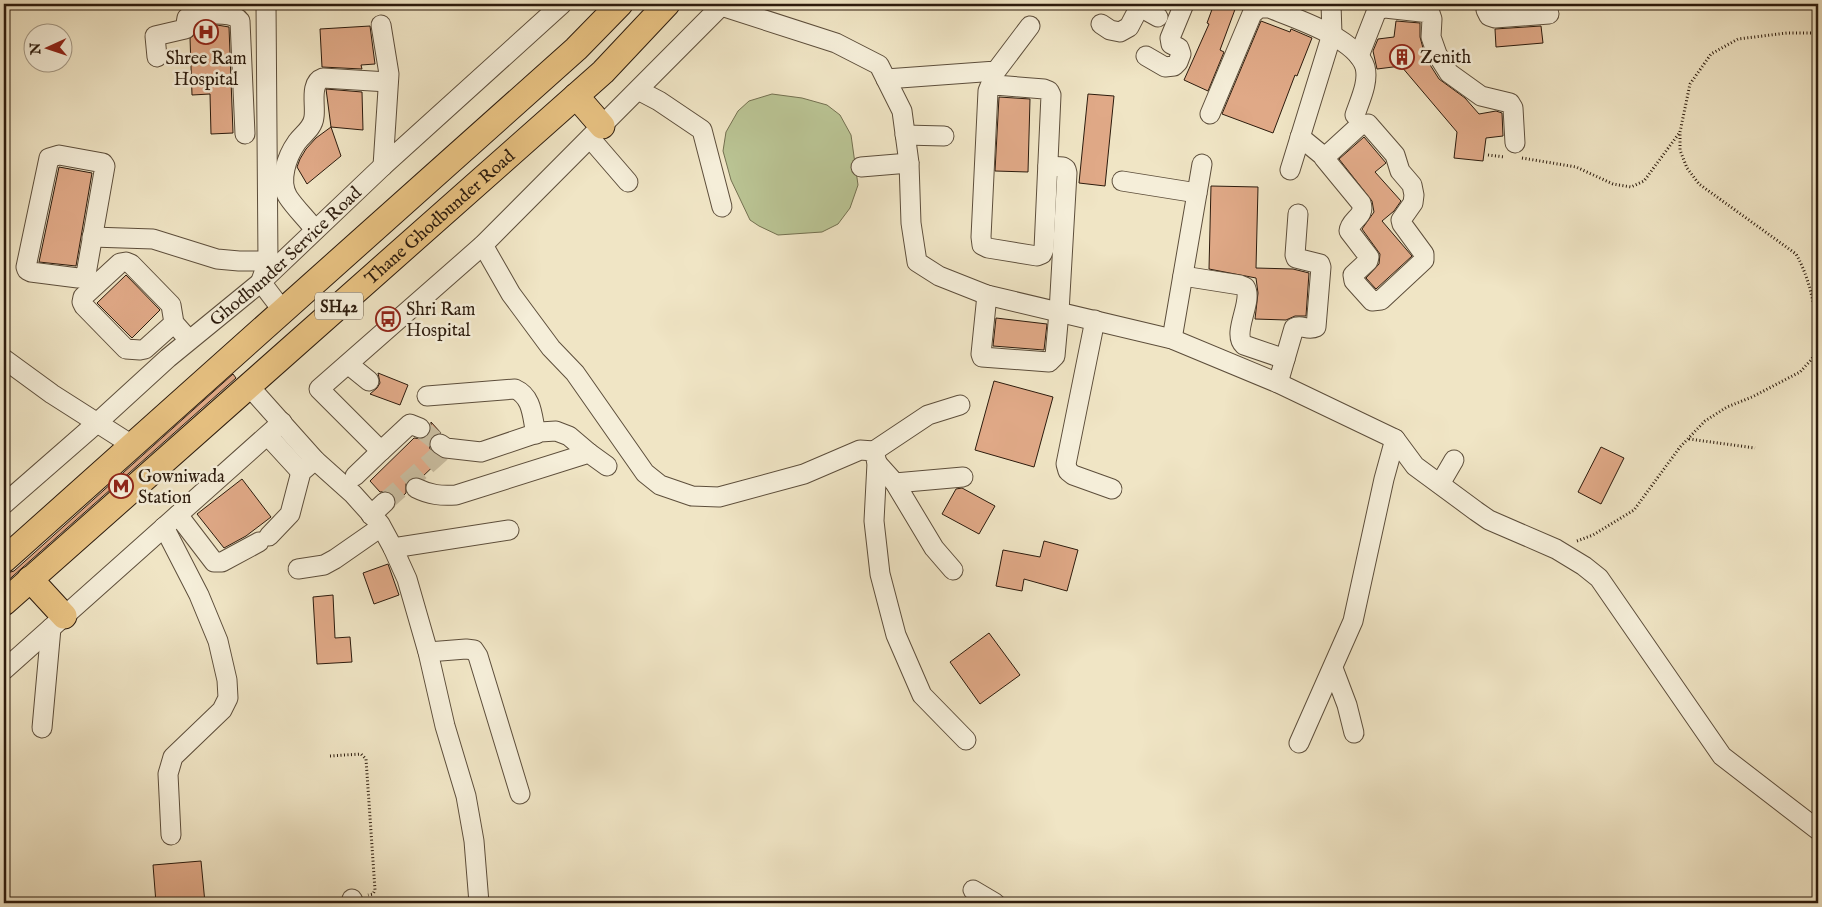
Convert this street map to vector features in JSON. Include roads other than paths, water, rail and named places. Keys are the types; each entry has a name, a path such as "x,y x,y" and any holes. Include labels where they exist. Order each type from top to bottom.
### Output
{"main road":[{"name":"Thane Ghodbunder Road","path":"4,560 576,49 620,4"},
{"name":"Thane Ghodbunder Road","path":"4,603 603,72 667,4"},
{"path":"576,96 596,132"},
{"path":"30,579 57,622"}],"street":[{"path":"266,4 268,260 261,282 282,311"},
{"name":"Ghodbunder Service Road","path":"4,504 168,358 261,282 383,166 562,4"},
{"path":"1146,56 1165,68 1174,66 1178,62 1181,54 1179,48 1170,42 1170,38 1184,4"},
{"path":"1290,170 1332,34 1331,4"},
{"path":"1486,4 1489,16 1495,18 1549,14"},
{"path":"381,451 319,389 483,245 720,5 836,43 880,65 902,111 909,163 911,224 917,262 939,276 987,295 1172,339 1278,383 1395,439 1415,466 1489,520 1556,549 1584,566 1599,578 1722,756 1818,830"},
{"path":"1101,24 1110,30 1120,32 1129,27 1140,5 1158,17"},
{"path":"1210,114 1252,14 1258,8 1268,8 1332,34 1359,56 1365,67 1366,82 1355,115"},
{"path":"1359,56 1377,10 1385,8 1430,13 1432,19 1431,37 1437,54 1449,72 1481,96 1510,103 1513,108 1515,143"},
{"path":"157,57 155,36 185,29 187,18 192,15 230,14 238,17 240,21 245,134"},
{"path":"381,25 389,74 383,166"},
{"path":"886,79 996,71 1030,26"},
{"path":"242,75 266,74"},
{"path":"315,230 287,196 284,174 288,156 298,140 310,128 314,119 315,87 317,81 323,78 388,82"},
{"path":"990,86 1044,89 1049,91 1051,95 1048,166 1044,249 1042,254 1037,256 988,248 982,245 988,91 990,86"},
{"path":"638,90 659,101 702,130 722,208"},
{"path":"1300,137 1324,158 1361,203 1363,208 1362,214 1349,227 1349,231 1369,257 1368,261 1353,275 1353,278 1372,301 1377,302 1424,260 1424,254 1401,220 1413,203 1412,185 1400,171 1395,154 1368,124 1359,126 1324,158"},
{"path":"596,132 628,182"},
{"path":"905,135 944,136"},
{"path":"59,155 103,163 105,166 92,237 86,274 82,277 69,277 27,270 26,266 49,158 52,156 59,155"},
{"path":"860,167 909,163"},
{"path":"1172,339 1202,164"},
{"path":"987,295 981,354 986,358 1049,362 1053,360 1059,312 1067,173 1063,167 1048,166"},
{"path":"1122,181 1197,193"},
{"path":"1278,383 1294,328 1300,326 1313,328 1316,326 1322,267 1320,264 1296,258 1298,214"},
{"path":"92,237 153,239 217,259 239,261 268,260"},
{"path":"483,245 511,294 550,348 575,372 645,473 660,485 692,496 719,497 804,474 860,450 875,457 895,483 934,548 953,570"},
{"path":"174,323 145,349 126,349 84,306 82,302 83,297 120,263 126,262 131,264 171,304 174,323 189,340"},
{"path":"1183,276 1244,287 1247,290 1247,296 1240,335 1241,342 1244,345 1285,359"},
{"path":"1095,320 1066,464 1068,471 1073,474 1112,489"},
{"path":"153,342 168,358"},
{"path":"4,359 52,394 98,422 132,446"},
{"path":"348,364 368,381"},
{"path":"248,385 282,422 308,466"},
{"path":"427,396 516,390 522,392 528,399 536,434"},
{"path":"875,457 928,414 960,405"},
{"path":"4,670 282,422"},
{"path":"355,476 410,424 420,428"},
{"path":"443,448 481,452 536,434 556,431 569,436 607,466"},
{"path":"268,436 308,466 353,494 379,515 408,579 428,652 445,726 466,796 474,840 479,903"},
{"path":"1299,743 1353,621 1384,479 1395,439"},
{"path":"416,488 441,496 456,495 589,452"},
{"path":"875,457 874,521 880,574 896,636 922,695 966,740"},
{"path":"1440,484 1454,460"},
{"path":"171,521 214,562 222,562 264,539 290,514 308,466"},
{"path":"895,483 962,477"},
{"path":"298,569 329,562 379,515"},
{"path":"171,521 218,641 227,680 228,698 222,710 173,757 168,774 171,835"},
{"path":"393,548 508,530"},
{"path":"42,728 57,622"},
{"path":"428,652 466,648 474,650 478,656 520,794"},
{"path":"1333,668 1347,705 1354,733"},
{"path":"973,890 995,903"}],"tunnel":[{"path":"420,428 440,444"},
{"path":"385,502 443,451"}],"place":[{"name":"Shree Ram Hospital","path":"206,32"},
{"name":"Zenith","path":"1402,57"},
{"name":"Shri Ram Hospital","path":"388,319"},
{"name":"Gowniwada Station","path":"121,486"}]}
